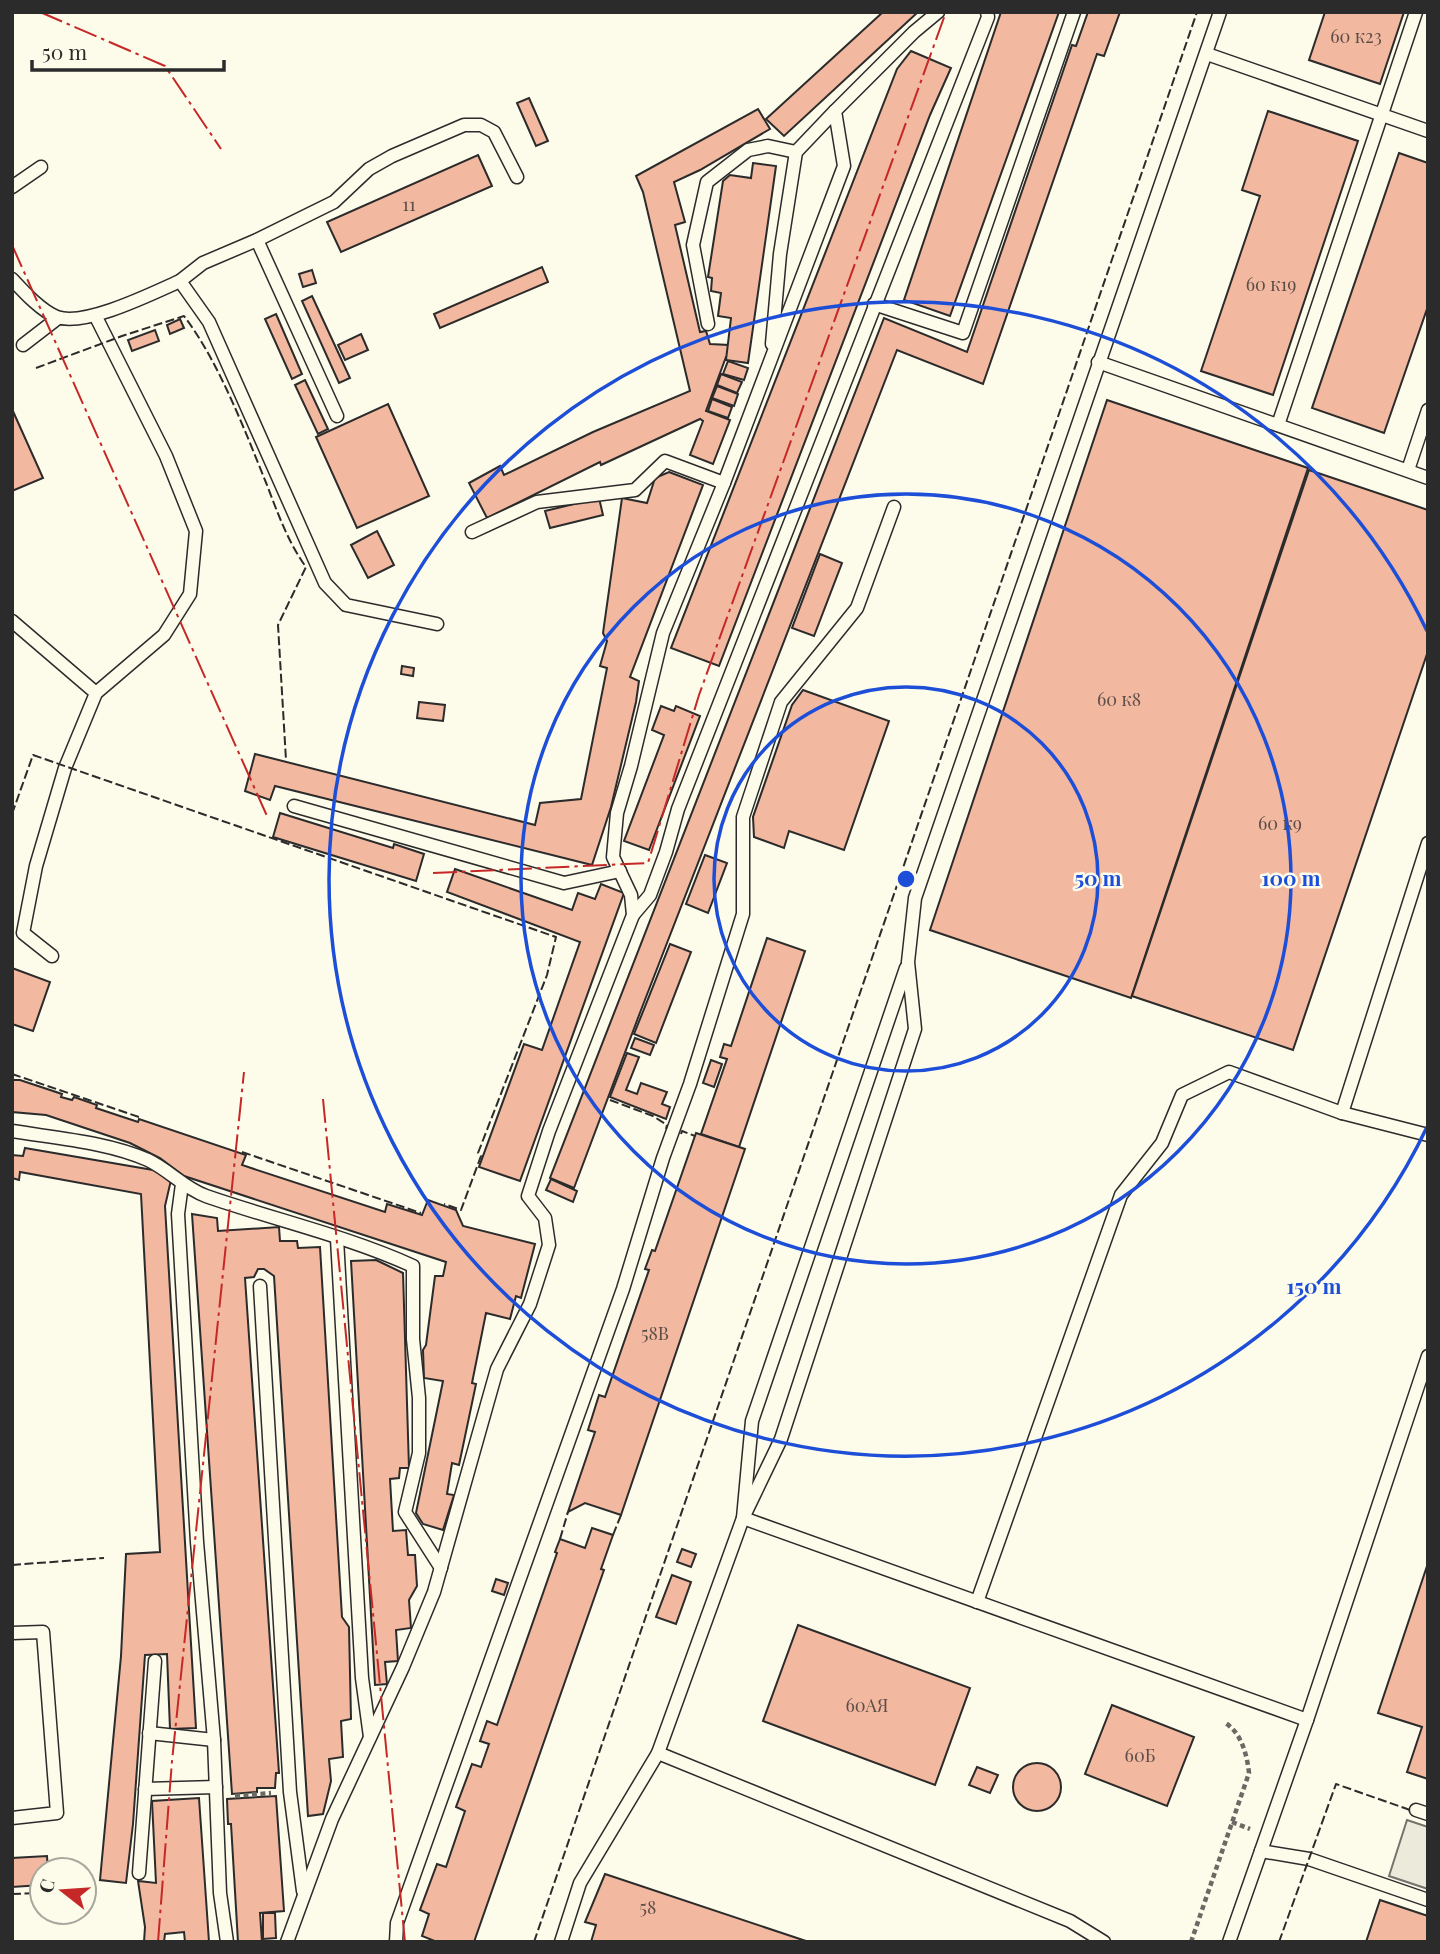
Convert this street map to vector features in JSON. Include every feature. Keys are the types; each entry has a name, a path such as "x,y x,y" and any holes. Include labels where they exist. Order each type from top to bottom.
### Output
{"lane":[{"path":"771,358 780,254 796,152 914,32 938,12"},
{"path":"287,1942 332,1819 403,1667 434,1592 497,1369 530,1304 550,1245 545,1218 528,1196 549,1131 633,915 650,895 678,809 988,17 987,12"},
{"path":"874,304 963,333 1074,12"},
{"path":"561,1942 580,1883 658,1753 743,1518 781,1439 915,1029 908,962 915,898 1220,12"},
{"path":"1278,425 1416,12"},
{"path":"1207,54 1381,117 1428,131"},
{"path":"633,915 631,895 613,857 617,813 663,633 724,483 844,166 835,111"},
{"path":"12,279 29,298 58,318 96,317 180,281 202,263 257,240 334,202 369,169 392,156 464,125 481,125 494,132 517,177"},
{"path":"708,324 693,244 707,182 748,150 768,146 796,152"},
{"path":"12,187 41,167"},
{"path":"257,240 337,416"},
{"path":"180,281 209,322 325,583 345,605 437,624"},
{"path":"52,956 23,933 36,866 65,768 96,693 164,635 190,594 196,531 166,456 96,317"},
{"path":"23,345 58,318"},
{"path":"1098,362 1428,478"},
{"path":"1408,470 1428,410"},
{"path":"472,532 537,502 635,490 665,461 724,483"},
{"path":"396,1942 397,1923 623,1289 735,940 743,914 743,817 781,702 857,608 894,507"},
{"path":"12,621 96,693"},
{"path":"295,806 564,883 620,872"},
{"path":"1342,1113 1428,843"},
{"path":"743,1518 752,1420 908,962"},
{"path":"977,1602 1121,1195 1162,1143 1181,1095 1229,1072 1342,1113 1428,1135"},
{"path":"12,1131 124,1152 146,1159 169,1171 182,1184 204,1195 308,1227 413,1266 413,1339 419,1398 419,1453 405,1512 441,1569"},
{"path":"182,1184 178,1214 197,1542 214,1740 220,1893 227,1942"},
{"path":"337,1239 362,1678 370,1737"},
{"path":"260,1286 290,1792 304,1895"},
{"path":"1229,1942 1307,1720 1428,1356"},
{"path":"743,1518 1307,1720"},
{"path":"12,1633 43,1632 57,1814 12,1818"},
{"path":"139,1873 155,1661"},
{"path":"149,1733 214,1740"},
{"path":"658,1753 1070,1921 1104,1942"},
{"path":"145,1789 216,1793"},
{"path":"1261,1851 1309,1859 1428,1900"}],"path":[{"path":"1191,1942 1249,1773 1248,1756 1238,1737 1224,1722"},
{"path":"216,1793 290,1792"}],"shaded area":[{"path":"1407,1820 1428,1827 1428,1889 1389,1876"}],"building":[{"path":"883,12 918,12 784,136 766,119"},
{"path":"1001,12 1059,12 950,316 904,300"},
{"path":"1088,12 1120,12 1104,56 1097,54 983,384 897,350 574,1188 550,1178 884,318 967,352 1072,45 1076,46"},
{"path":"1325,12 1404,12 1380,84 1309,60"},
{"path":"911,51 951,68 930,115 719,666 671,648 897,69"},
{"path":"529,98 548,141 536,146 517,103"},
{"path":"758,109 770,129 674,182 685,222 675,225 700,332 706,331 710,344 729,345 729,357 726,357 706,411 730,420 713,464 690,455 703,421 700,419 601,465 600,462 487,518 469,483 500,466 504,475 593,432 690,391 643,192 636,176"},
{"path":"1268,111 1358,141 1273,395 1201,371 1260,196 1242,190"},
{"path":"1399,153 1428,163 1428,306 1384,433 1312,408"},
{"path":"478,155 492,186 341,252 327,222"},
{"path":"753,163 776,166 748,363 726,360 731,318 718,316 721,293 711,291 712,278 708,277 723,181 730,175 751,178"},
{"path":"542,267 548,282 440,328 434,314"},
{"path":"312,270 316,283 303,287 299,274"},
{"path":"312,296 350,378 339,383 302,301"},
{"path":"276,314 302,374 292,379 265,319"},
{"path":"180,319 184,328 170,334 167,325"},
{"path":"155,330 159,341 132,351 128,340"},
{"path":"361,334 368,350 345,360 338,345"},
{"path":"728,361 748,368 744,380 723,374"},
{"path":"721,374 742,382 737,393 717,385"},
{"path":"305,380 328,429 318,434 295,385"},
{"path":"717,386 738,394 734,406 712,398"},
{"path":"712,399 732,407 728,418 708,411"},
{"path":"1107,400 1308,468 1131,998 930,930"},
{"path":"388,404 429,496 357,528 316,437"},
{"path":"12,409 43,478 12,491"},
{"path":"1309,470 1428,510 1428,651 1293,1050 1132,996"},
{"path":"669,472 703,485 630,677 639,681 636,702 611,807 592,865 275,786 270,800 245,791 255,754 535,825 540,803 581,799 607,668 600,666 607,641 603,633 622,498 647,503 655,478"},
{"path":"599,498 603,515 550,528 545,511"},
{"path":"377,531 394,565 368,578 351,545"},
{"path":"820,554 842,563 814,636 792,628"},
{"path":"402,666 414,668 413,676 401,674"},
{"path":"803,690 889,721 844,850 789,831 784,848 754,837 753,817 792,705"},
{"path":"419,702 445,705 443,721 417,718"},
{"path":"661,706 674,711 676,706 700,716 649,850 624,841 664,735 652,730"},
{"path":"280,813 393,848 394,844 424,854 416,881 273,837"},
{"path":"705,855 727,863 708,913 686,904"},
{"path":"455,869 572,910 578,893 595,899 601,884 624,893 520,1181 479,1167 524,1044 542,1050 580,942 447,892"},
{"path":"767,938 805,951 739,1147 701,1134 727,1059 720,1057 724,1044 731,1046"},
{"path":"670,944 691,952 656,1043 634,1034"},
{"path":"12,968 50,982 33,1031 12,1024"},
{"path":"635,1038 654,1045 650,1055 631,1048"},
{"path":"627,1053 639,1057 626,1090 637,1094 641,1083 667,1092 662,1104 670,1107 666,1119 610,1097"},
{"path":"711,1060 722,1064 714,1087 703,1083"},
{"path":"12,1080 20,1080 62,1094 61,1097 72,1100 74,1097 97,1105 96,1108 138,1122 139,1119 246,1155 242,1165 385,1212 387,1204 422,1215 428,1200 456,1210 463,1226 535,1244 521,1298 516,1296 510,1319 486,1313 472,1383 476,1384 459,1465 452,1463 447,1494 454,1495 443,1530 423,1524 416,1513 443,1381 424,1378 423,1350 426,1345 435,1276 443,1276 446,1262 184,1176 160,1158 130,1143 46,1115 12,1112"},
{"path":"696,1133 745,1149 621,1515 585,1503 568,1512 595,1432 588,1430 599,1395 605,1397 649,1270 645,1269 652,1250 655,1251"},
{"path":"25,1148 153,1170 171,1180 165,1206 196,1728 170,1729 167,1654 145,1655 126,1883 100,1880 121,1656 126,1554 160,1552 141,1194 20,1172 19,1180 12,1178 12,1155 23,1156"},
{"path":"551,1179 577,1191 573,1202 546,1190"},
{"path":"192,1214 217,1218 218,1231 279,1227 280,1241 297,1241 298,1248 320,1247 342,1617 349,1627 351,1719 341,1721 343,1757 329,1759 331,1781 323,1814 308,1816 274,1276 264,1269 258,1269 254,1277 245,1278 279,1773 276,1773 275,1788 257,1788 257,1792 232,1794"},
{"path":"376,1260 403,1273 409,1468 400,1468 399,1478 390,1479 393,1531 406,1530 408,1555 415,1555 417,1586 409,1600 411,1628 396,1630 398,1661 385,1662 387,1684 375,1685 351,1261"},
{"path":"592,1528 613,1535 601,1569 604,1570 474,1942 437,1942 422,1936 429,1914 420,1910 437,1864 446,1867 465,1811 456,1807 472,1764 481,1767 489,1744 480,1741 487,1721 497,1725 560,1539 585,1548"},
{"path":"682,1549 696,1554 691,1567 677,1562"},
{"path":"1428,1563 1428,1779 1407,1772 1422,1727 1378,1713"},
{"path":"672,1575 691,1582 676,1624 656,1617"},
{"path":"496,1579 508,1583 504,1595 492,1591"},
{"path":"798,1625 970,1688 935,1785 763,1721"},
{"path":"1112,1705 1194,1737 1167,1806 1085,1774"},
{"path":"1037,1763 1046,1764 1054,1770 1060,1778 1060,1796 1054,1804 1046,1810 1037,1811 1028,1810 1020,1804 1014,1796 1013,1787 1014,1778 1020,1770 1028,1764"},
{"path":"977,1767 998,1775 990,1793 969,1785"},
{"path":"276,1796 284,1911 260,1913 262,1942 238,1942 227,1799"},
{"path":"199,1798 209,1942 185,1942 184,1932 165,1934 164,1942 144,1942 145,1927 138,1881 156,1883 152,1801"},
{"path":"28,1857 28,1886 12,1887 12,1858"},
{"path":"605,1874 809,1942 591,1942 596,1925 585,1922"},
{"path":"1380,1900 1428,1916 1428,1942 1366,1942"},
{"path":"263,1913 275,1913 276,1938 263,1939"}],"fence":[{"path":"534,1942 1197,12"},
{"path":"36,368 184,316 197,334 250,442 284,528 306,567 278,625 286,760"},
{"path":"12,814 33,755 556,937 547,975 478,1153 481,1156 461,1210 444,1204"},
{"path":"12,1074 142,1118"},
{"path":"610,1100 653,1116 667,1125 666,1129"},
{"path":"681,1134 682,1131 695,1136"},
{"path":"242,1152 421,1213"},
{"path":"560,1539 568,1512"},
{"path":"613,1535 621,1515"},
{"path":"12,1565 104,1558"},
{"path":"1279,1942 1336,1784 1410,1810"},
{"path":"12,1894 28,1893"}],"power":[{"path":"40,12 165,66 221,149"},
{"path":"433,873 648,863 699,695 946,12"},
{"path":"12,245 267,816"},
{"path":"158,1942 172,1761 244,1072"},
{"path":"323,1099 405,1942"}]}
